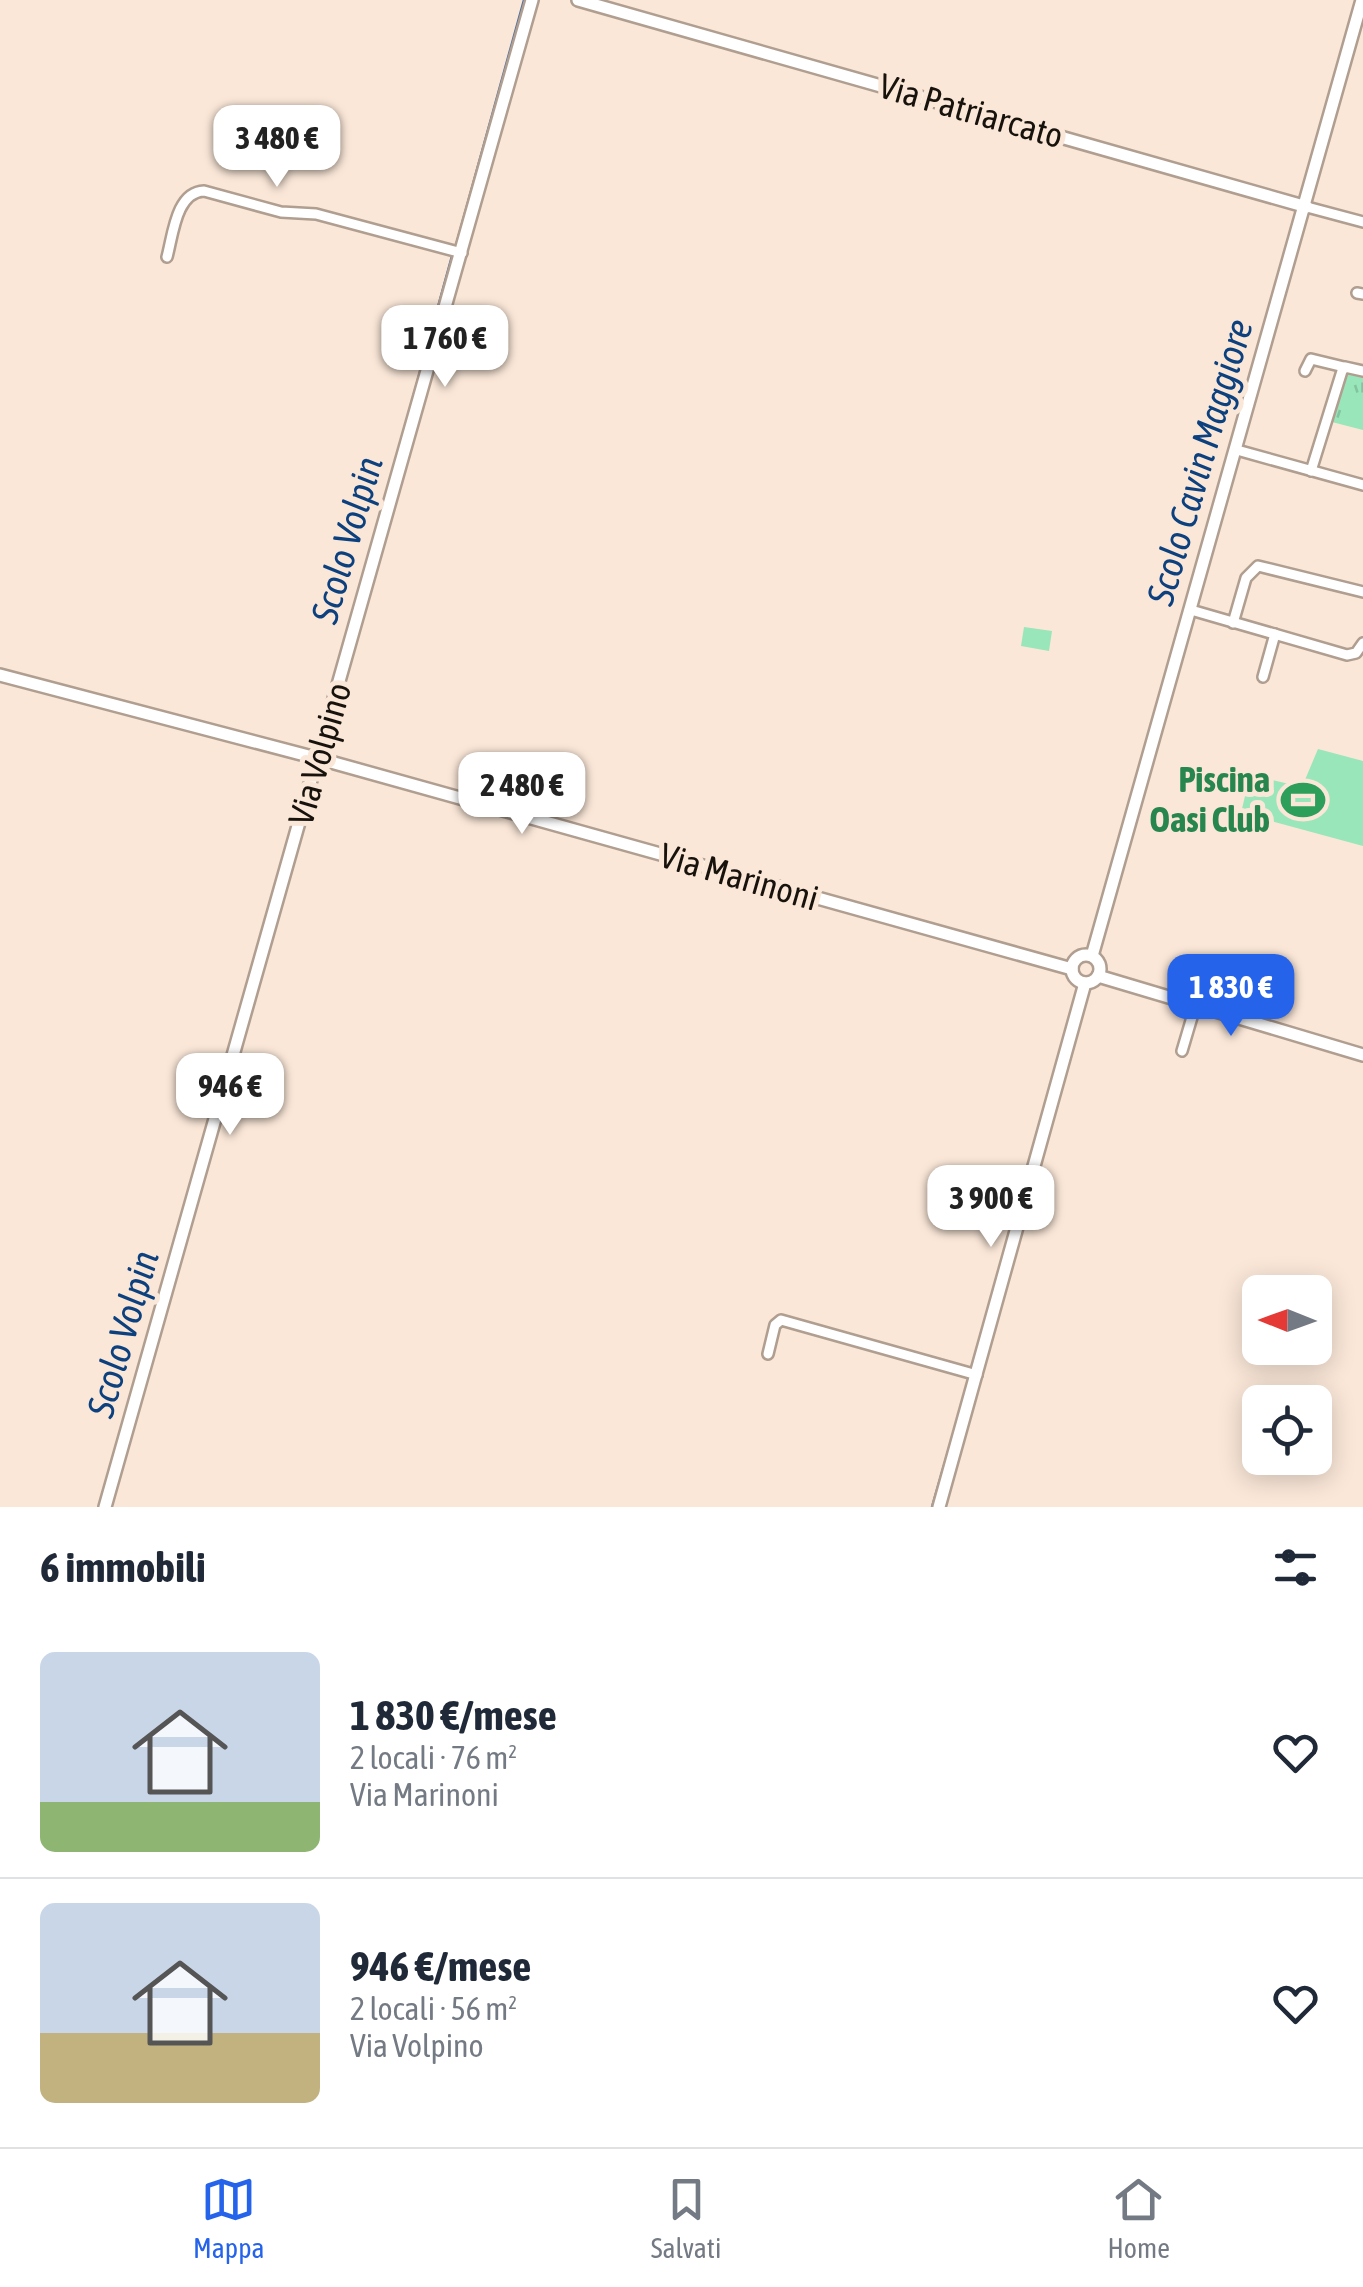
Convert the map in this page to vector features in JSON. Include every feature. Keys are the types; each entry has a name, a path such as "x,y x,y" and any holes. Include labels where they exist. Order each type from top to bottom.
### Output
{"street":[{"name":"Via Volpino","path":"105,1507 320,759 457,252 532,0"},
{"name":"Via Patriarcato","path":"578,0 1363,222"},
{"path":"1092,956 1362,0"},
{"path":"1348,51 1363,56"},
{"path":"167,257 184,199 194,192 281,212 316,214 457,252"},
{"path":"1305,371 1311,359 1363,370"},
{"path":"1311,471 1344,368"},
{"path":"1237,450 1363,485"},
{"path":"1233,622 1246,578 1258,566 1363,592"},
{"path":"1191,610 1347,655 1356,654 1363,642"},
{"path":"1263,677 1275,634"},
{"name":"Via Marinoni","path":"0,675 320,759 1072,969"},
{"path":"1085,983 1076,978 1072,969 1078,956 1092,956"},
{"path":"1092,956 1100,966 1098,976"},
{"path":"939,1507 971,1373 1085,983 1098,976 1363,1055"},
{"path":"1182,1051 1195,1007"},
{"path":"768,1354 775,1325 781,1320 971,1373"}],"green space":[{"path":"1346,374 1363,376 1363,430 1332,422"},
{"path":"1024,627 1052,631 1049,651 1021,646"},
{"name":"Piscina Oasi Club","path":"1318,749 1363,761 1363,846 1241,813 1250,775 1302,787"}],"waterway":[{"name":"Scolo Volpin","path":"455,249 524,0"},
{"name":"Scolo Volpin","path":"377,528 452,256"},
{"name":"Scolo Cavin Maggiore","path":"971,1371 982,1330"},
{"name":"Scolo Cavin Maggiore","path":"932,1507 969,1379"}],"place":[{"name":"Piscina Oasi Club","path":"1303,800"}]}
